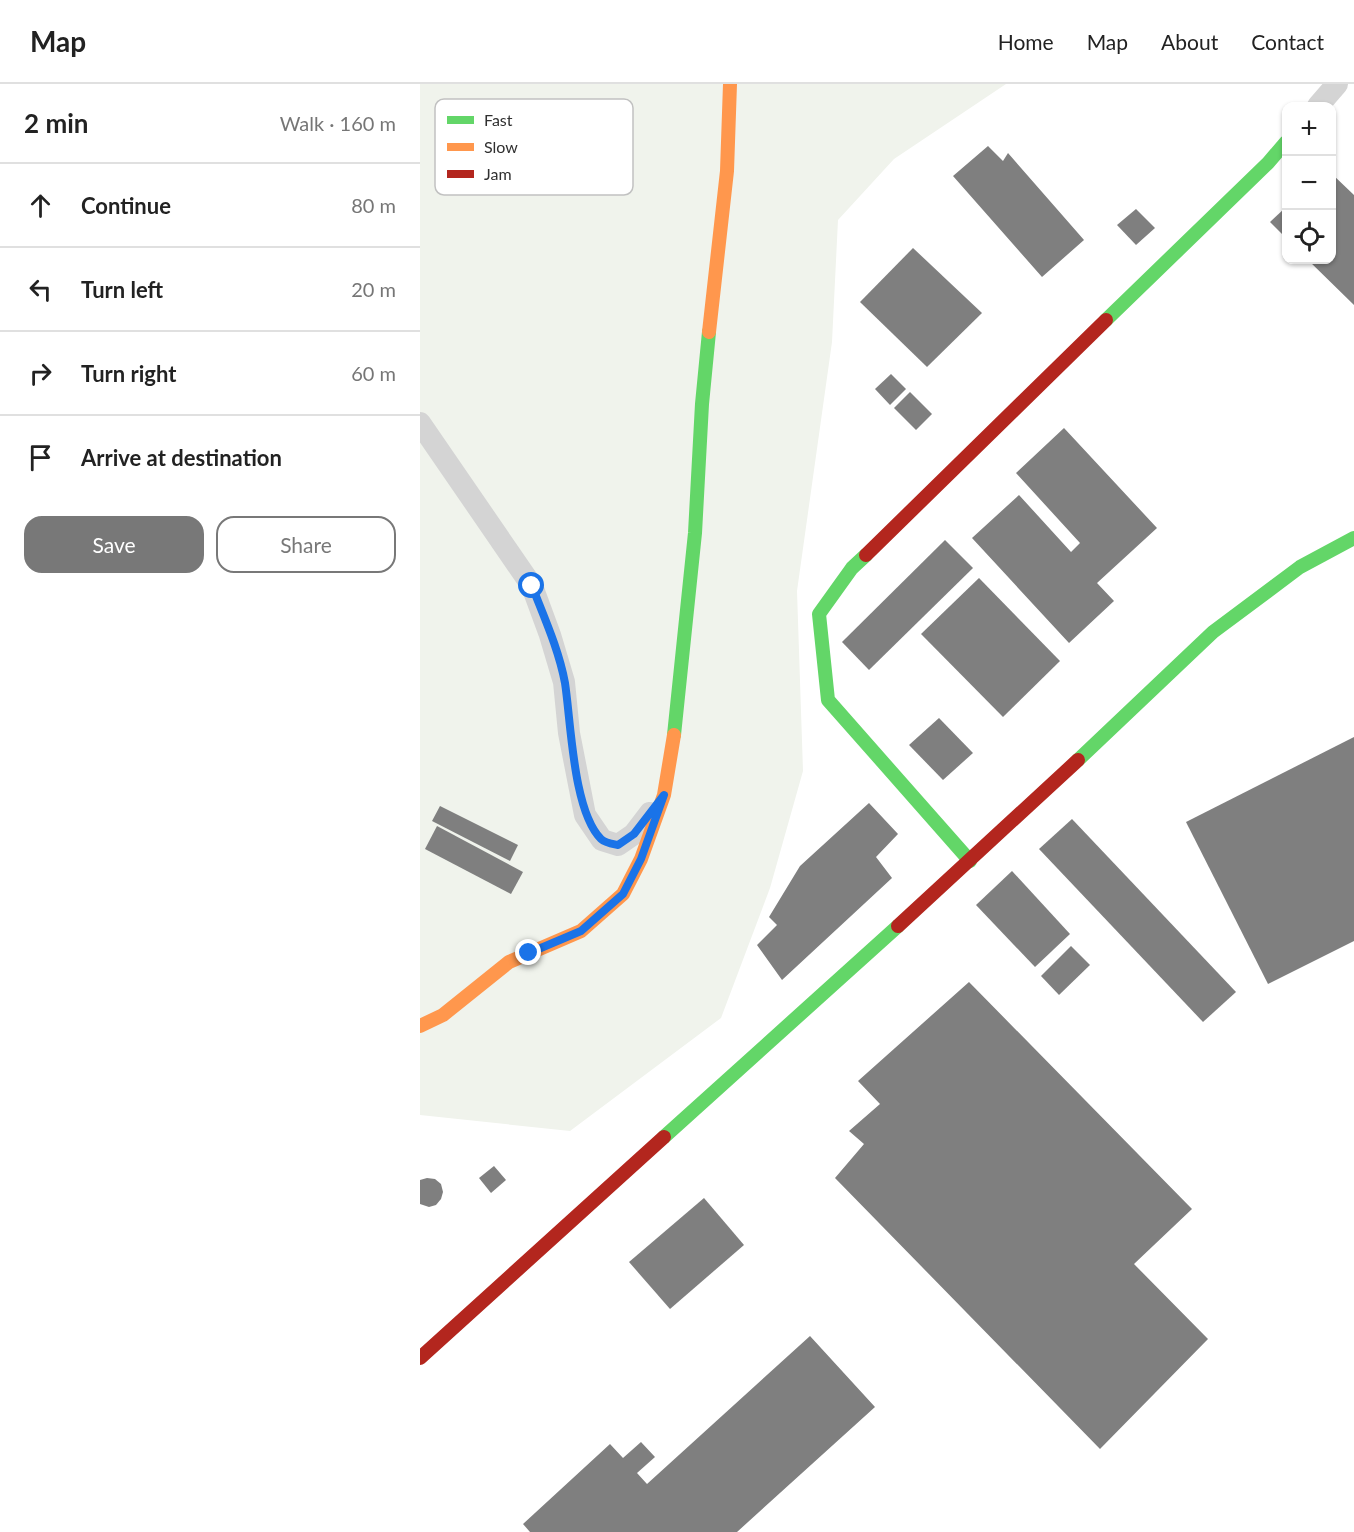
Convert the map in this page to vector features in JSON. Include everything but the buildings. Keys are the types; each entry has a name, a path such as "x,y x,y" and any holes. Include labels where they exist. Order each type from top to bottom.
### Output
{"street":[{"path":"420,1026 443,1015 509,962 581,931 623,894 641,859 664,795 677,718 695,532 702,404 725,196 730,84"},
{"path":"1321,102 1337,84"},
{"path":"970,861 828,700 819,614 852,568 1282,148"},
{"path":"420,423 532,586 564,682 569,733 585,815 602,840 618,845 634,834 664,795"},
{"path":"420,1358 970,861 1213,632 1300,567 1354,538"}],"shaded area":[{"path":"420,84 1006,84 894,159 838,220 832,342 797,591 803,771 770,888 721,1018 570,1131 420,1115"}],"traffic: fast":[{"path":"1106,320 1268,163 1282,147"},
{"path":"674,735 695,533 702,404 709,332"},
{"path":"1078,760 1213,632 1300,567 1354,538"},
{"path":"866,555 852,568 819,614 828,700 970,861"},
{"path":"664,1137 898,926"}],"traffic: slow":[{"path":"709,332 727,171 730,84"},
{"path":"420,1026 443,1015 509,962 581,931 623,894 641,859 664,795 674,735"}],"traffic: jam":[{"path":"866,555 1106,320"},
{"path":"898,926 1078,760"},
{"path":"420,1358 664,1137"}],"route":[{"path":"529,953 581,931 623,894 641,859 664,795 634,834 618,845 602,840 585,815 569,733 564,682 532,586"}]}
